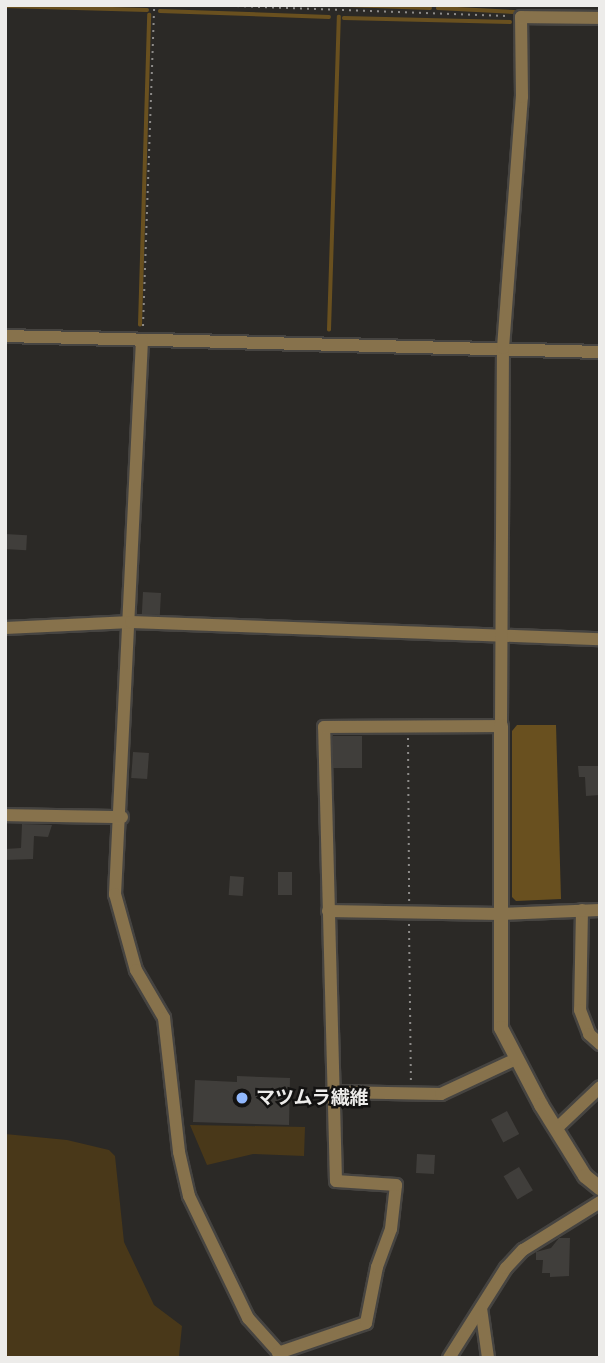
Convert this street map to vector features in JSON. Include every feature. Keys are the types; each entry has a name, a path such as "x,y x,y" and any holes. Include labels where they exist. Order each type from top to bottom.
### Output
{"street":[{"path":"600,18 521,17 522,97 503,348 499,636 500,1019 516,1059 585,1176 600,1188"},
{"path":"5,336 600,352"},
{"path":"142,340 122,817 115,894 136,970 164,1018 179,1152 189,1196 248,1318 281,1355 366,1324 377,1267 391,1228 396,1185 336,1181 324,727 500,726"},
{"path":"5,628 131,622 600,639"},
{"path":"5,815 122,817"},
{"path":"582,910 580,1010 589,1034 600,1044"},
{"path":"328,911 500,915 600,910"},
{"path":"334,1092 441,1094 516,1059"},
{"path":"557,1128 600,1087"},
{"path":"449,1358 523,1250 600,1202"},
{"path":"481,1308 488,1358"}],"path":[{"path":"142,340 153,5"},
{"path":"209,5 521,17"}],"shaded area":[{"path":"517,725 556,725 561,899 516,901 512,897 512,731"},
{"path":"190,1125 305,1127 304,1156 253,1154 207,1165"},
{"path":"5,1134 67,1140 109,1150 115,1156 124,1242 154,1305 182,1326 179,1356 5,1358"}],"building":[{"path":"5,534 27,535 26,550 5,549"},
{"path":"143,592 161,593 160,615 142,614"},
{"path":"333,736 362,736 362,768 333,768"},
{"path":"133,752 149,753 147,779 131,778"},
{"path":"578,766 600,766 600,795 586,796 585,777 579,777"},
{"path":"22,824 52,825 48,837 34,836 33,859 5,860 5,849 21,848"},
{"path":"278,872 292,872 292,895 278,895"},
{"path":"230,876 244,877 243,896 229,895"},
{"name":"マツムラ繊維","path":"237,1076 290,1078 289,1125 193,1122 195,1080 237,1082"},
{"path":"507,1111 519,1134 503,1142 491,1119"},
{"path":"417,1154 435,1155 434,1174 416,1173"},
{"path":"519,1167 533,1190 517,1199 504,1176"},
{"path":"559,1238 570,1238 569,1276 550,1277 550,1273 542,1273 543,1260 536,1260 536,1252 551,1248"}],"waterway":[{"path":"347,5 430,8"},
{"path":"5,6 147,10"},
{"path":"438,8 514,12"},
{"path":"160,11 329,17"},
{"path":"140,325 149,15"},
{"path":"329,330 339,17"},
{"path":"344,18 510,22"}],"place":[{"name":"マツムラ繊維","path":"242,1098"}]}
